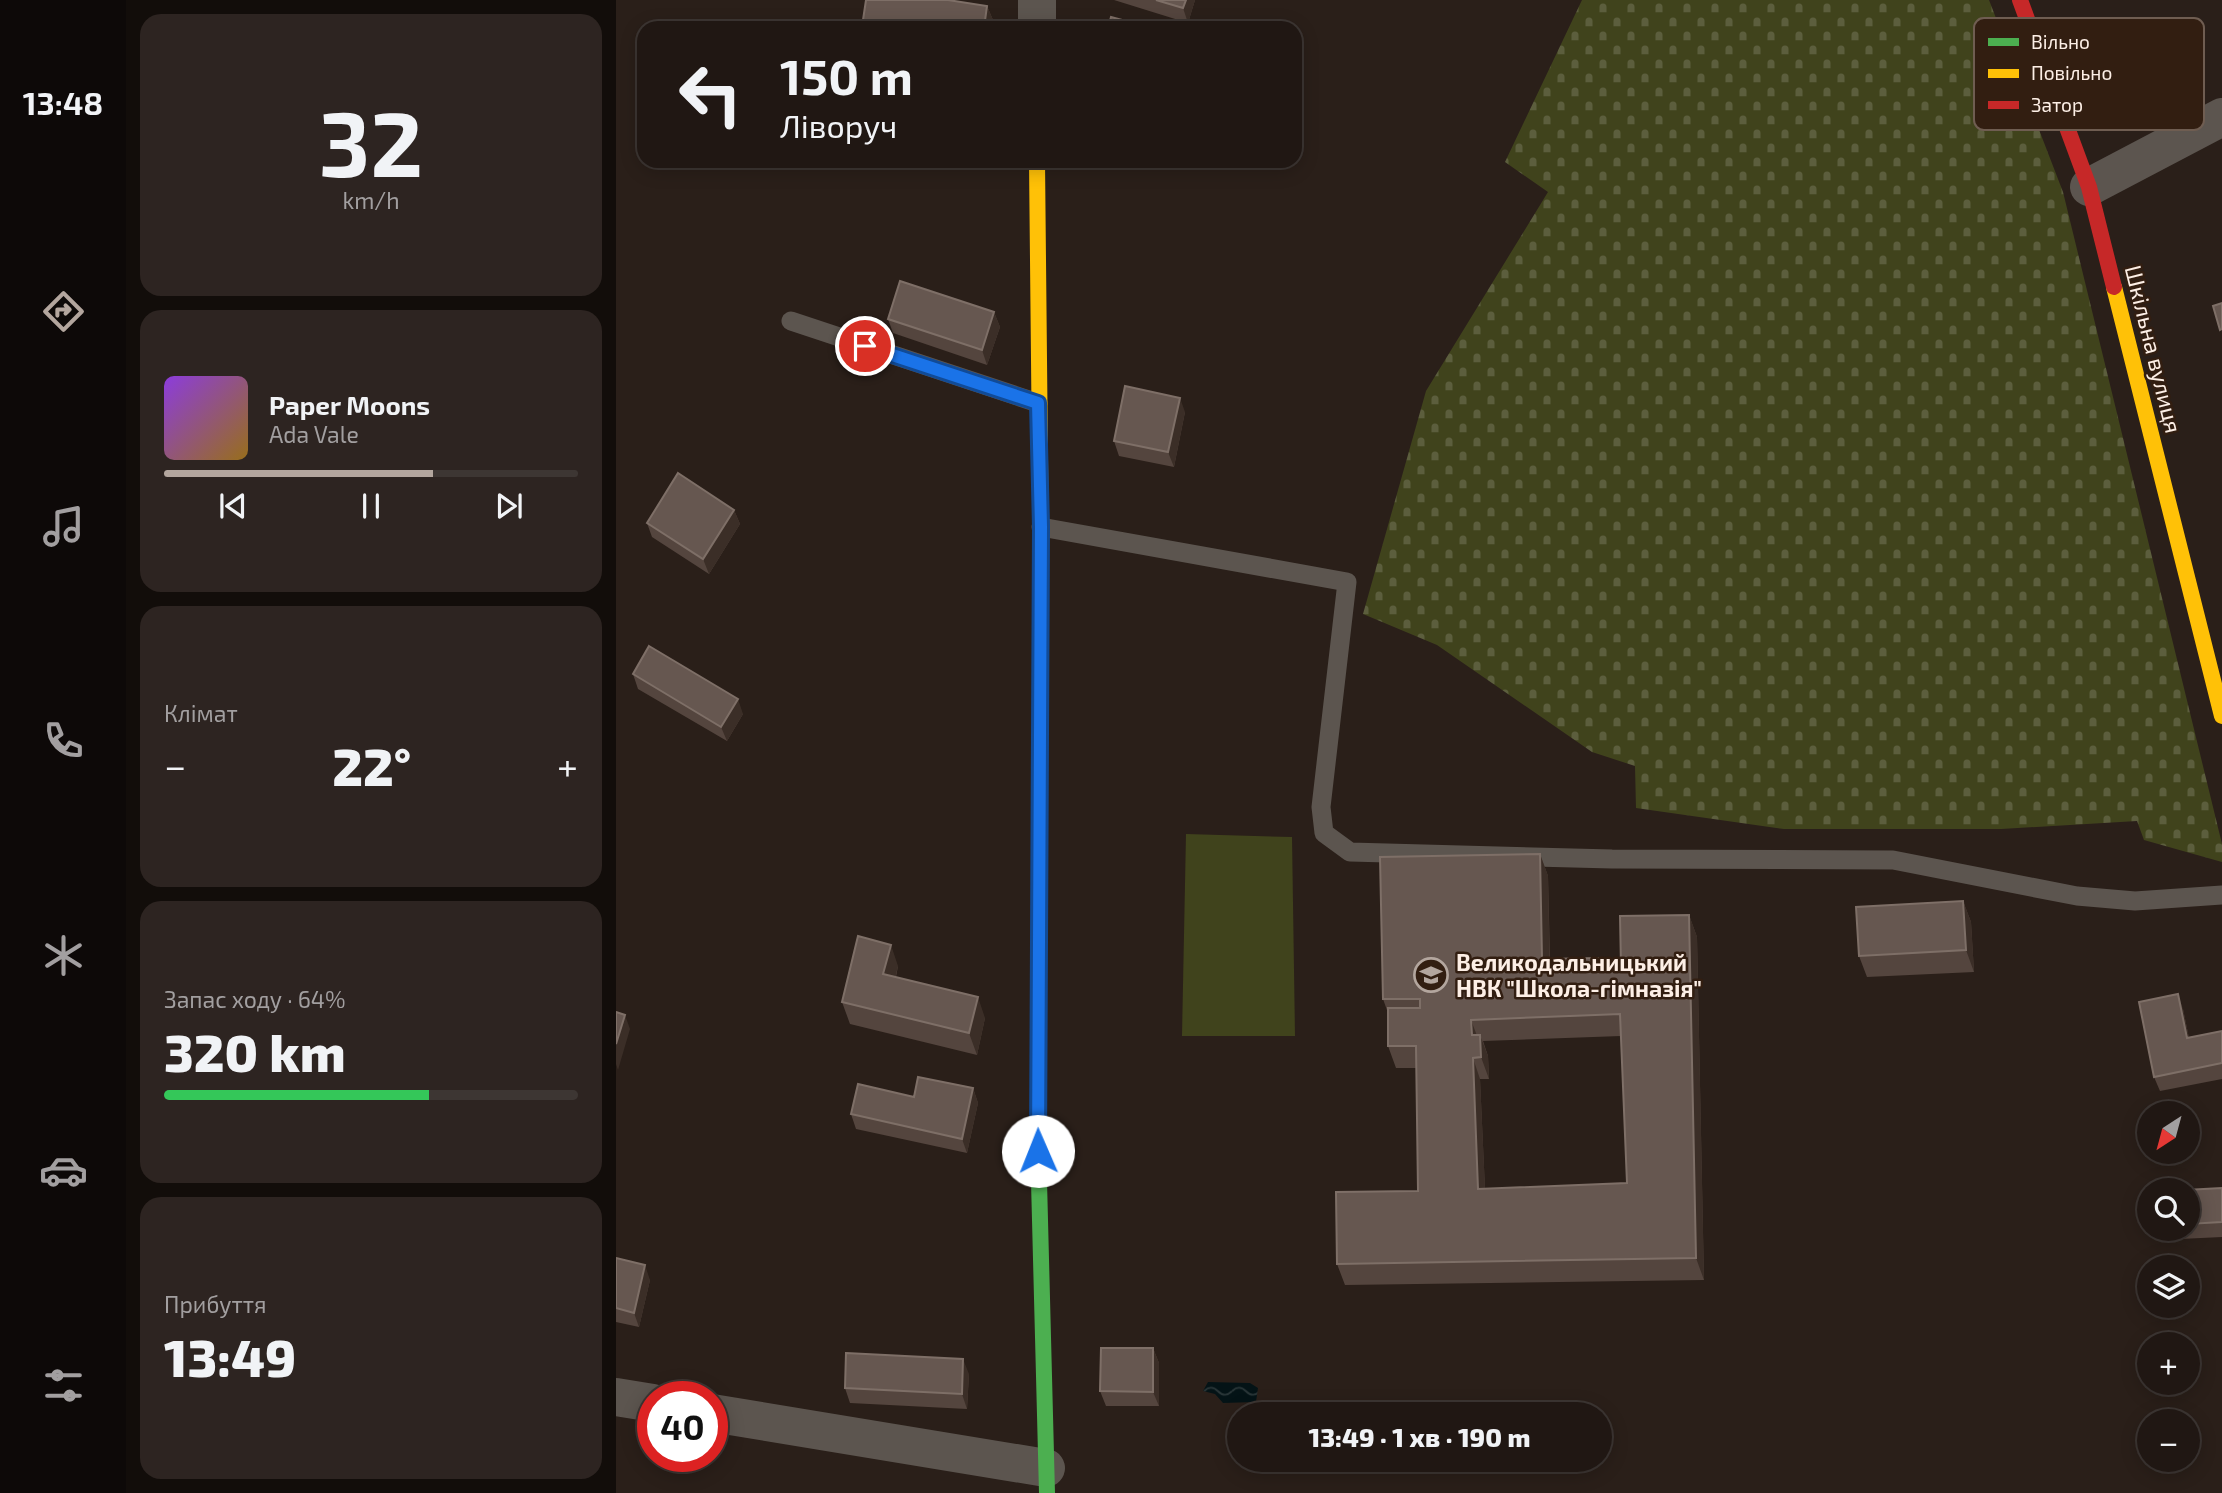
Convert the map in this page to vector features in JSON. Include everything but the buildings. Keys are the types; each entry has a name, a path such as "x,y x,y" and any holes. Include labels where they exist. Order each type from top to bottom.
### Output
{"street":[{"path":"1037,0 1037,21"},
{"name":"Шкільна вулиця","path":"2020,0 2027,18"},
{"path":"2204,126 2222,117"},
{"name":"Шкільна вулиця","path":"2068,130 2089,187 2222,716"},
{"path":"2089,187 2197,130"},
{"path":"728,1416 1046,1481 1036,1072 1041,527 1038,168"},
{"path":"616,1397 637,1400"}],"lane":[{"path":"791,321 1038,403"},
{"path":"1041,527 1347,582 1321,807 1324,833 1350,852 1612,859 1893,860 2077,896 2135,901 2222,895"}],"green space":[{"path":"1582,0 1989,0 1996,18 1974,18 1974,130 2039,130 2063,192 2222,844 2222,862 2144,840 2137,821 2001,829 1784,829 1636,808 1635,766 1592,752 1437,645 1363,614 1426,391 1548,192 1505,162"},
{"path":"1186,834 1292,837 1295,1036 1182,1036"}],"water":[{"path":"1208,1382 1250,1383 1258,1388 1256,1402 1223,1403 1215,1394 1203,1391"}],"traffic: fast":[{"path":"1038,1142 1047,1493"}],"traffic: slow":[{"path":"1037,168 1041,557"},
{"path":"2114,287 2222,716"}],"traffic: jam":[{"path":"2020,0 2027,18"},
{"path":"2068,130 2089,187 2114,287"},
{"path":"1038,1142 1041,557"}],"place":[{"name":"Великодальницький НВК \"Школа-гімназія\"","path":"1431,975"}],"route":[{"path":"865,346 1038,403 1041,527 1036,1072 1038,1151"}]}
